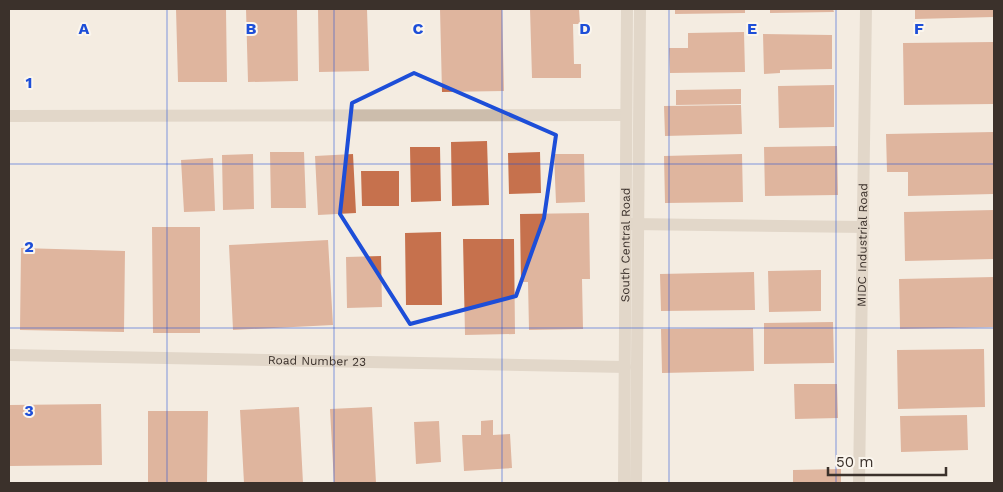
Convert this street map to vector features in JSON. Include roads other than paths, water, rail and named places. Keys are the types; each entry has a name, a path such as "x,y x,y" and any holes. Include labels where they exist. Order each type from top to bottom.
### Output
{"street":[{"name":"South Central Road","path":"627,9 626,115 632,224 636,483"},
{"name":"South Central Road","path":"624,483 625,367 640,9"},
{"name":"MIDC Industrial Road","path":"859,483 866,9"},
{"path":"9,116 626,115"},
{"path":"632,224 864,227"},
{"name":"Road Number 23","path":"9,354 625,367"}]}
